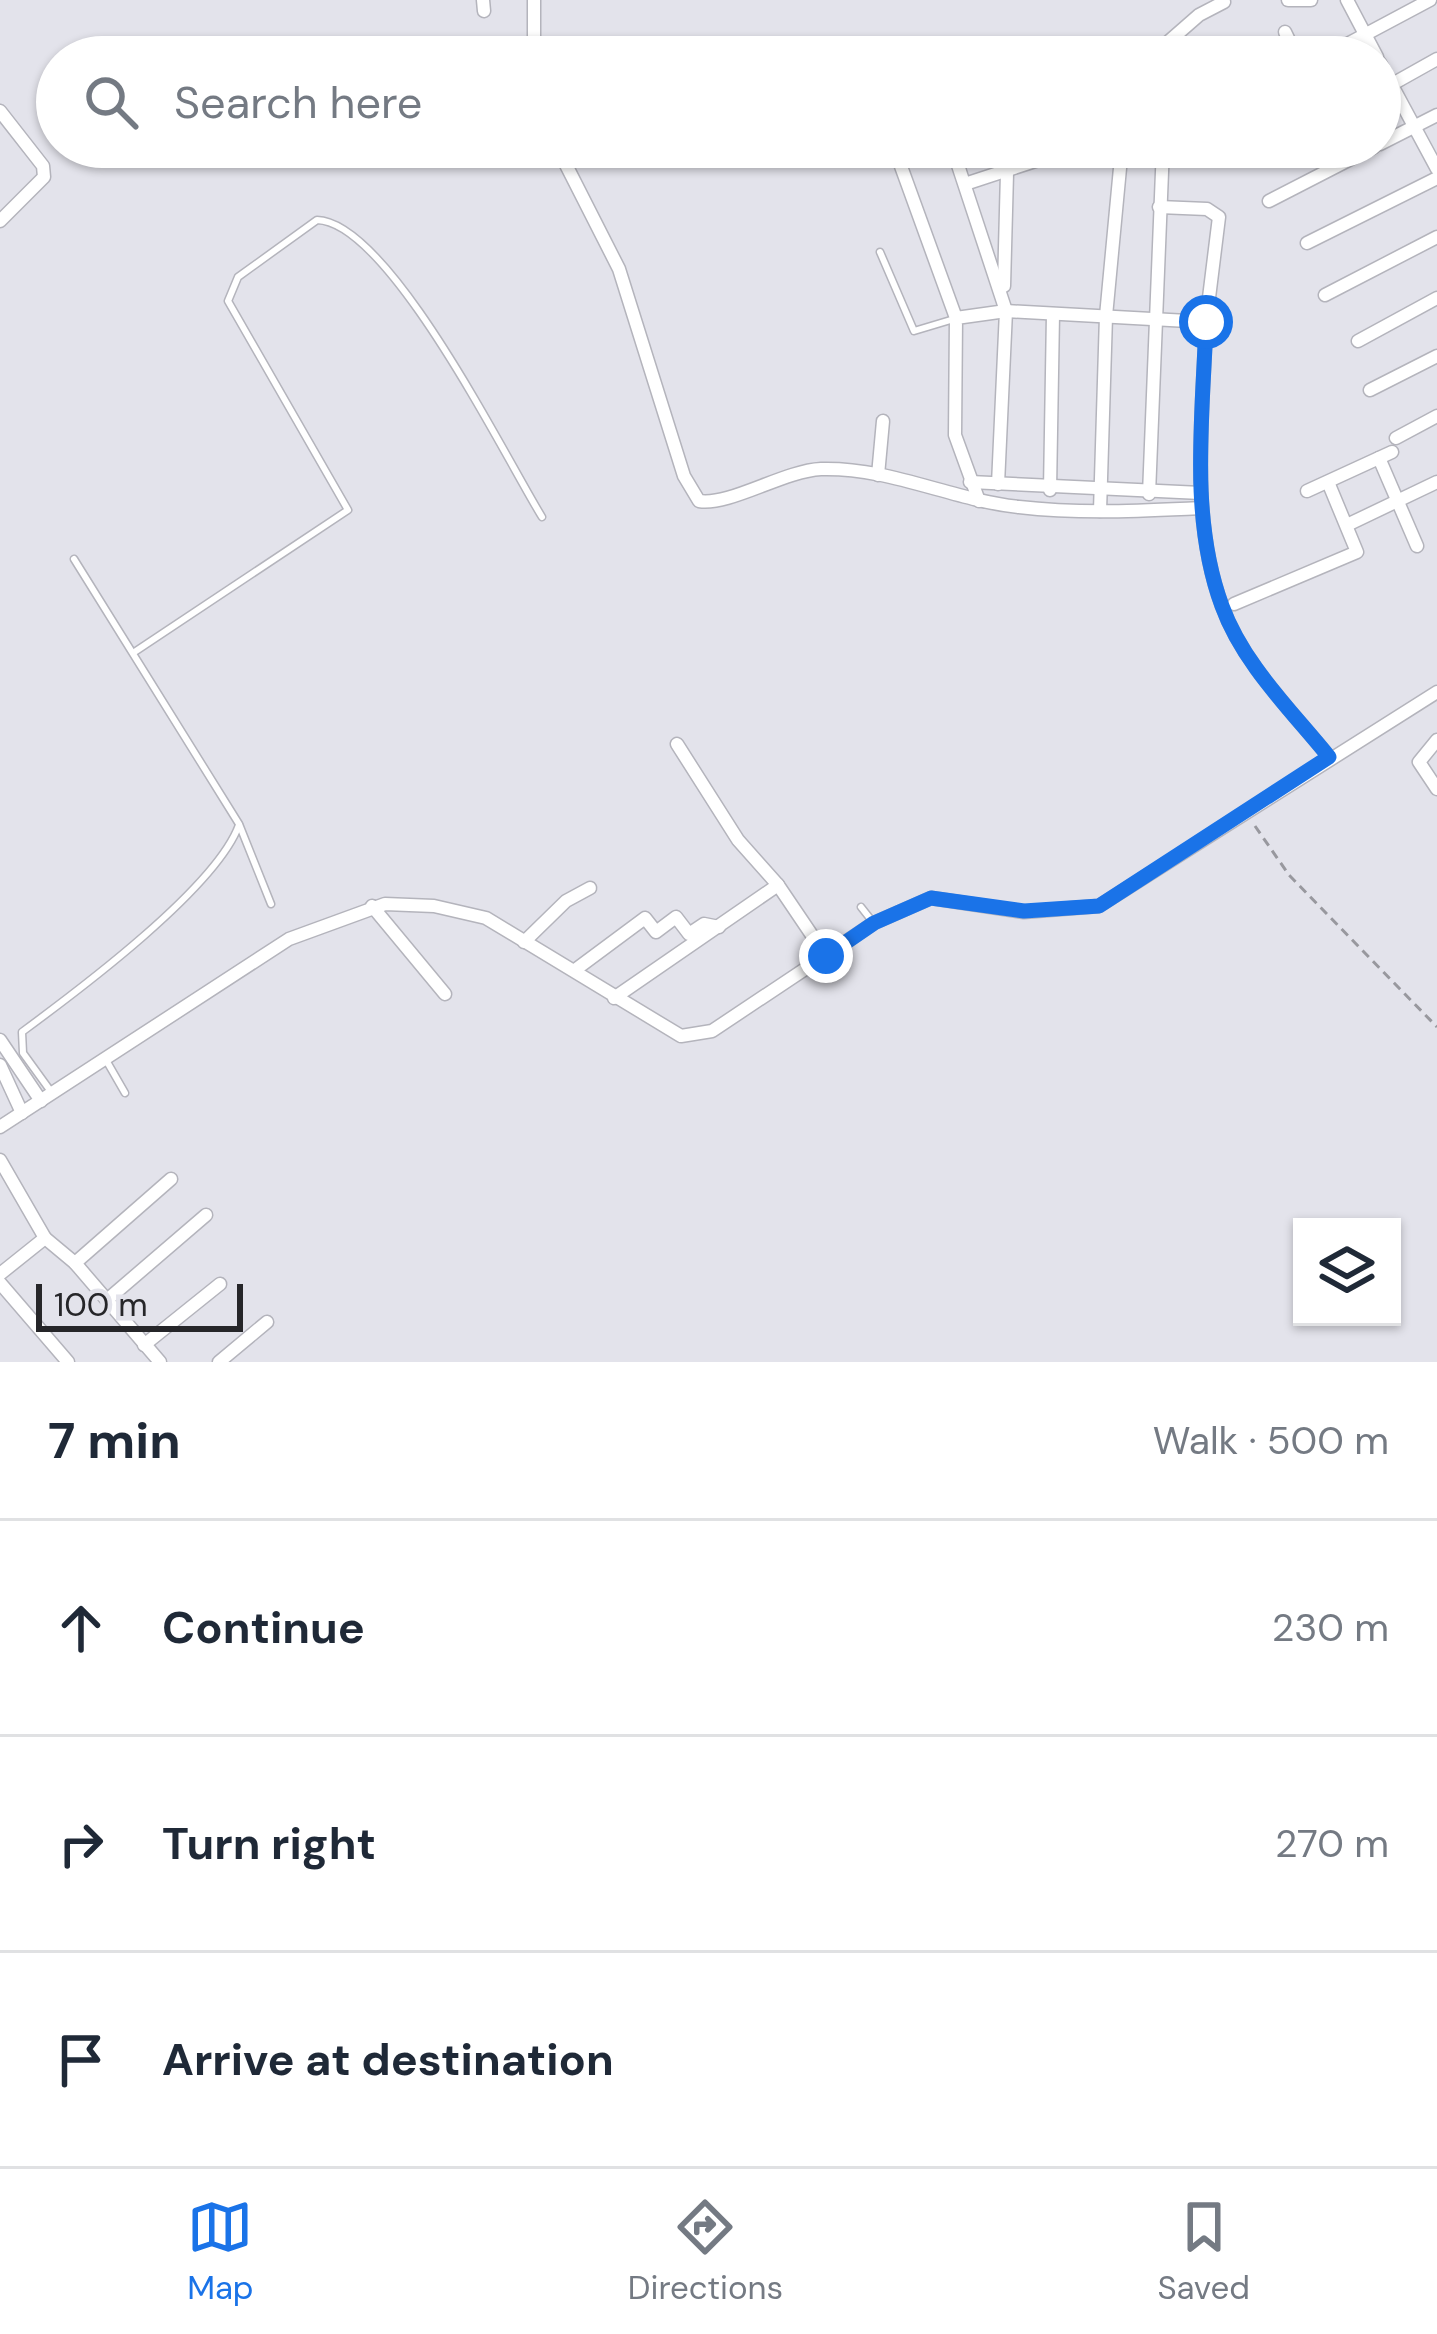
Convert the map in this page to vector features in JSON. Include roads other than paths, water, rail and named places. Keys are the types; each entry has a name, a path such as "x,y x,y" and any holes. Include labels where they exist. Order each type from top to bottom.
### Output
{"street":[{"path":"534,0 534,36"},
{"path":"1288,0 1311,0"},
{"path":"1347,0 1365,35 1430,0"},
{"path":"1177,36 1199,15 1224,2"},
{"path":"1285,32 1287,36"},
{"path":"1401,79 1437,59"},
{"path":"1306,243 1437,174 1401,108"},
{"path":"0,111 36,156"},
{"path":"1401,133 1437,115"},
{"path":"0,221 44,177 44,168"},
{"path":"568,168 619,269 684,476 699,501 712,502 770,478 821,470 878,475 979,500 1100,511 1201,500"},
{"path":"902,168 956,318 955,435 979,500"},
{"path":"959,168 1006,311 998,484"},
{"path":"965,184 1021,168"},
{"path":"1100,511 1106,316 1120,168"},
{"path":"1149,494 1162,168"},
{"path":"1269,201 1334,168"},
{"path":"1003,291 1010,236 1007,173"},
{"path":"1159,207 1207,209 1219,217 1206,322 1201,500 1222,607 1258,670 1329,757"},
{"path":"1325,295 1437,237"},
{"path":"1358,340 1437,298"},
{"path":"956,318 1006,311 1206,322"},
{"path":"1050,490 1053,314"},
{"path":"1370,391 1437,356"},
{"path":"1307,491 1389,449 1437,416"},
{"path":"878,475 883,421"},
{"path":"1389,449 1398,502 1417,546"},
{"path":"970,482 1201,500"},
{"path":"1234,604 1355,554 1328,482"},
{"path":"1347,525 1437,482"},
{"path":"0,1127 289,939 372,906 434,906 486,917 681,1036 712,1031 874,923 931,898 1024,911 1099,906 1437,692"},
{"path":"1436,742 1419,762 1437,789"},
{"path":"677,744 737,840 778,885 826,956"},
{"path":"614,998 778,885"},
{"path":"524,942 566,901 590,888"},
{"path":"372,906 445,994"},
{"path":"575,970 645,918 656,932 676,917 689,934 704,924 719,927"},
{"path":"0,1040 46,1096"},
{"path":"0,1065 22,1113"},
{"path":"0,1160 45,1238 75,1263 160,1362"},
{"path":"75,1263 170,1179"},
{"path":"107,1300 206,1215"},
{"path":"0,1274 45,1238"},
{"path":"0,1283 68,1362"},
{"path":"144,1345 220,1284"},
{"path":"220,1362 267,1322"}],"lane":[{"path":"136,650 348,509 228,301 238,277 317,220 328,221 366,244 394,276 542,517"},
{"path":"880,252 914,331 956,318"},
{"path":"74,559 136,650 239,824 271,904"},
{"path":"46,1096 23,1053 22,1032 217,867 239,824"},
{"path":"861,907 874,923"},
{"path":"106,1060 125,1093"}]}
